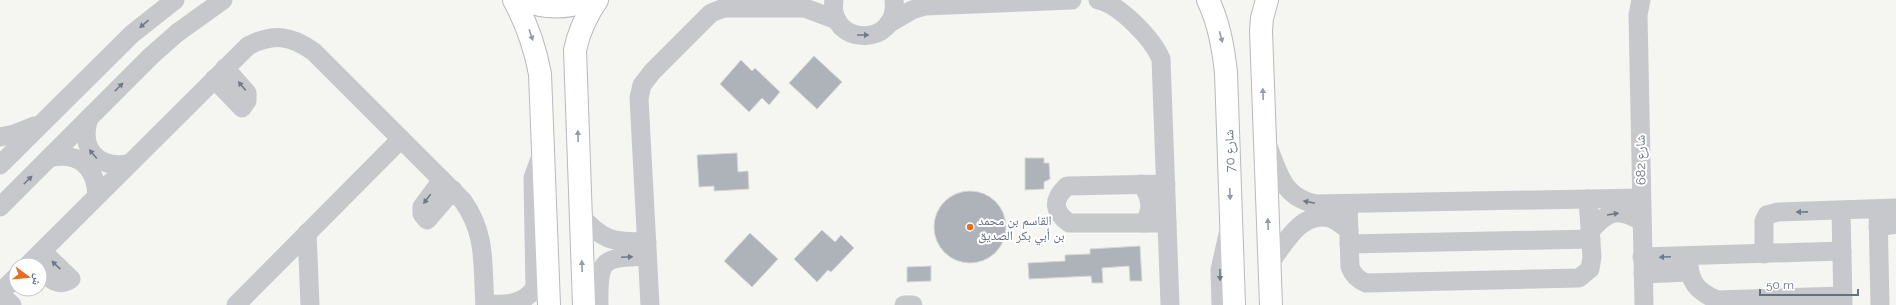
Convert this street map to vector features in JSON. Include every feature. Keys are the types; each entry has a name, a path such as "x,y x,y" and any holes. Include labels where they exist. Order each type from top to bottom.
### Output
{"main road":[{"path":"514,0 530,33 540,74 549,305"},
{"path":"524,0 532,4 555,7 578,4 589,0"},
{"path":"584,305 575,50 580,30 588,12 597,0"},
{"name":"شارع 70","path":"1208,0 1215,14 1223,43 1226,72 1234,305"},
{"path":"1267,0 1260,31 1271,305"}],"street":[{"path":"0,165 132,34 175,0"},
{"path":"0,207 172,37 204,12 223,0"},
{"path":"805,8 824,0"},
{"path":"834,0 834,11 837,20"},
{"path":"888,24 894,9 894,0"},
{"path":"905,0 925,6"},
{"path":"650,305 640,98 642,85 652,72 711,13 724,8 805,8 837,20 849,32 857,36 874,34 912,10 925,6 1072,0"},
{"path":"1098,0 1107,2 1120,10 1154,46 1161,59 1170,305"},
{"name":"شارع 682","path":"1637,5 1644,305"},
{"path":"40,257 128,164 219,74 248,46 261,39 275,37 289,38 302,43 314,52 447,185 471,212 481,239 485,304 513,305 522,303 530,297 535,288 533,178 536,164 543,151"},
{"path":"89,118 85,128 86,140 90,150 97,158 106,164 117,166 128,164"},
{"path":"0,137 30,129 44,121"},
{"path":"1265,137 1281,178 1291,193 1302,201 1316,204 1641,198"},
{"path":"236,305 401,139"},
{"path":"49,158 70,156 79,160 88,167 94,175 97,185 97,196"},
{"path":"1141,184 1146,190 1150,203 1149,214 1144,223"},
{"path":"1166,184 1067,186 1059,194 1056,204 1060,216 1069,223 1168,224"},
{"path":"1348,204 1350,267 1352,273 1359,280 1366,283 1579,278 1590,269 1592,258 1588,199"},
{"path":"1689,264 1699,290 1717,300 1843,301 1841,211"},
{"path":"1764,254 1764,221 1767,215 1778,212 1841,211 1887,217 1880,305"},
{"path":"1591,235 1606,215 1625,213 1641,221"},
{"path":"580,215 600,234 611,240 647,249"},
{"path":"1269,264 1292,234 1309,219 1323,217 1332,218 1349,237 1591,235"},
{"path":"1221,305 1220,270 1223,249 1232,223"},
{"path":"308,233 310,305"},
{"path":"599,305 598,278 605,265 611,259 647,249"},
{"path":"1643,266 1689,264 1764,254 1842,251"},
{"path":"8,285 0,293 12,305"},
{"path":"904,305 913,305"}],"building":[{"path":"814,56 842,82 817,109 789,83"},
{"path":"741,60 752,71 755,68 780,92 769,105 762,98 749,112 720,84"},
{"path":"737,153 738,172 748,171 749,189 714,191 714,186 699,187 697,155"},
{"path":"1025,158 1044,158 1044,163 1049,163 1050,179 1044,182 1044,189 1025,190"},
{"name":"القاسم بن محمد بن أبي بكر الصديق","path":"970,191 990,197 1000,207 1006,227 1000,247 990,257 970,263 950,257 940,247 934,227 940,207 950,197"},
{"path":"822,230 835,242 841,235 854,248 831,272 828,270 817,282 794,259"},
{"path":"750,233 778,259 752,287 724,261"},
{"path":"1140,246 1142,281 1130,281 1129,266 1102,268 1103,283 1092,283 1091,276 1029,279 1028,263 1065,261 1065,255 1090,254 1090,249"},
{"path":"931,266 931,281 907,282 907,267"}],"place":[{"name":"القاسم بن محمد بن أبي بكر الصديق","path":"970,227"}]}
